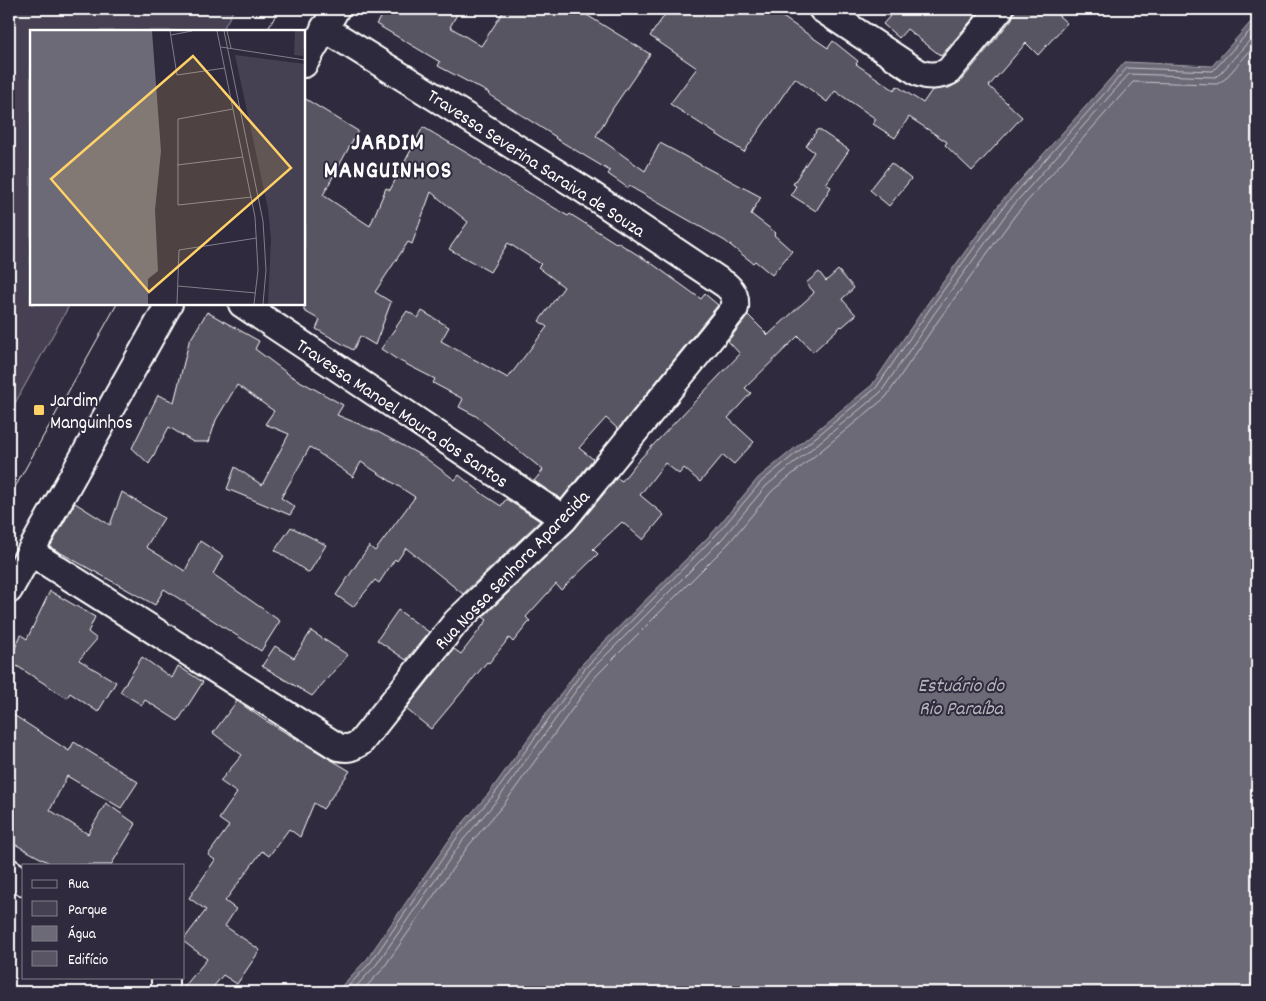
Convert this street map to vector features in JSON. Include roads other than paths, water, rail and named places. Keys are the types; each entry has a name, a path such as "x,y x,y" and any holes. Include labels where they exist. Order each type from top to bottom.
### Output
{"street":[{"path":"822,9 919,73 928,76 938,76 948,72 1000,9"},
{"path":"305,62 330,18"},
{"name":"Travessa Severina Saraiva de Souza","path":"330,18 732,290 736,299 735,308"},
{"path":"9,590 167,305"},
{"name":"Travessa Manoel Moura dos Santos","path":"243,305 564,519"},
{"name":"Rua Nossa Senhora Aparecida","path":"30,552 338,747 352,748 361,742 456,622 564,519 735,308"},
{"path":"9,872 22,881"},
{"path":"165,978 165,992"}],"water":[{"name":"Estuário do Rio Paraíba","path":"1257,15 1257,992 336,992 367,959 454,833 489,793 582,664 714,531 758,478 872,385 925,307 1001,202 1125,62 1212,66"}],"tram line":[{"path":"268,30 279,9"},
{"path":"9,498 116,305"}],"place":[{"name":"Jardim Manguinhos","path":"39,410"}],"district":[{"name":"JARDIM MANGUINHOS","path":"388,155"}]}
